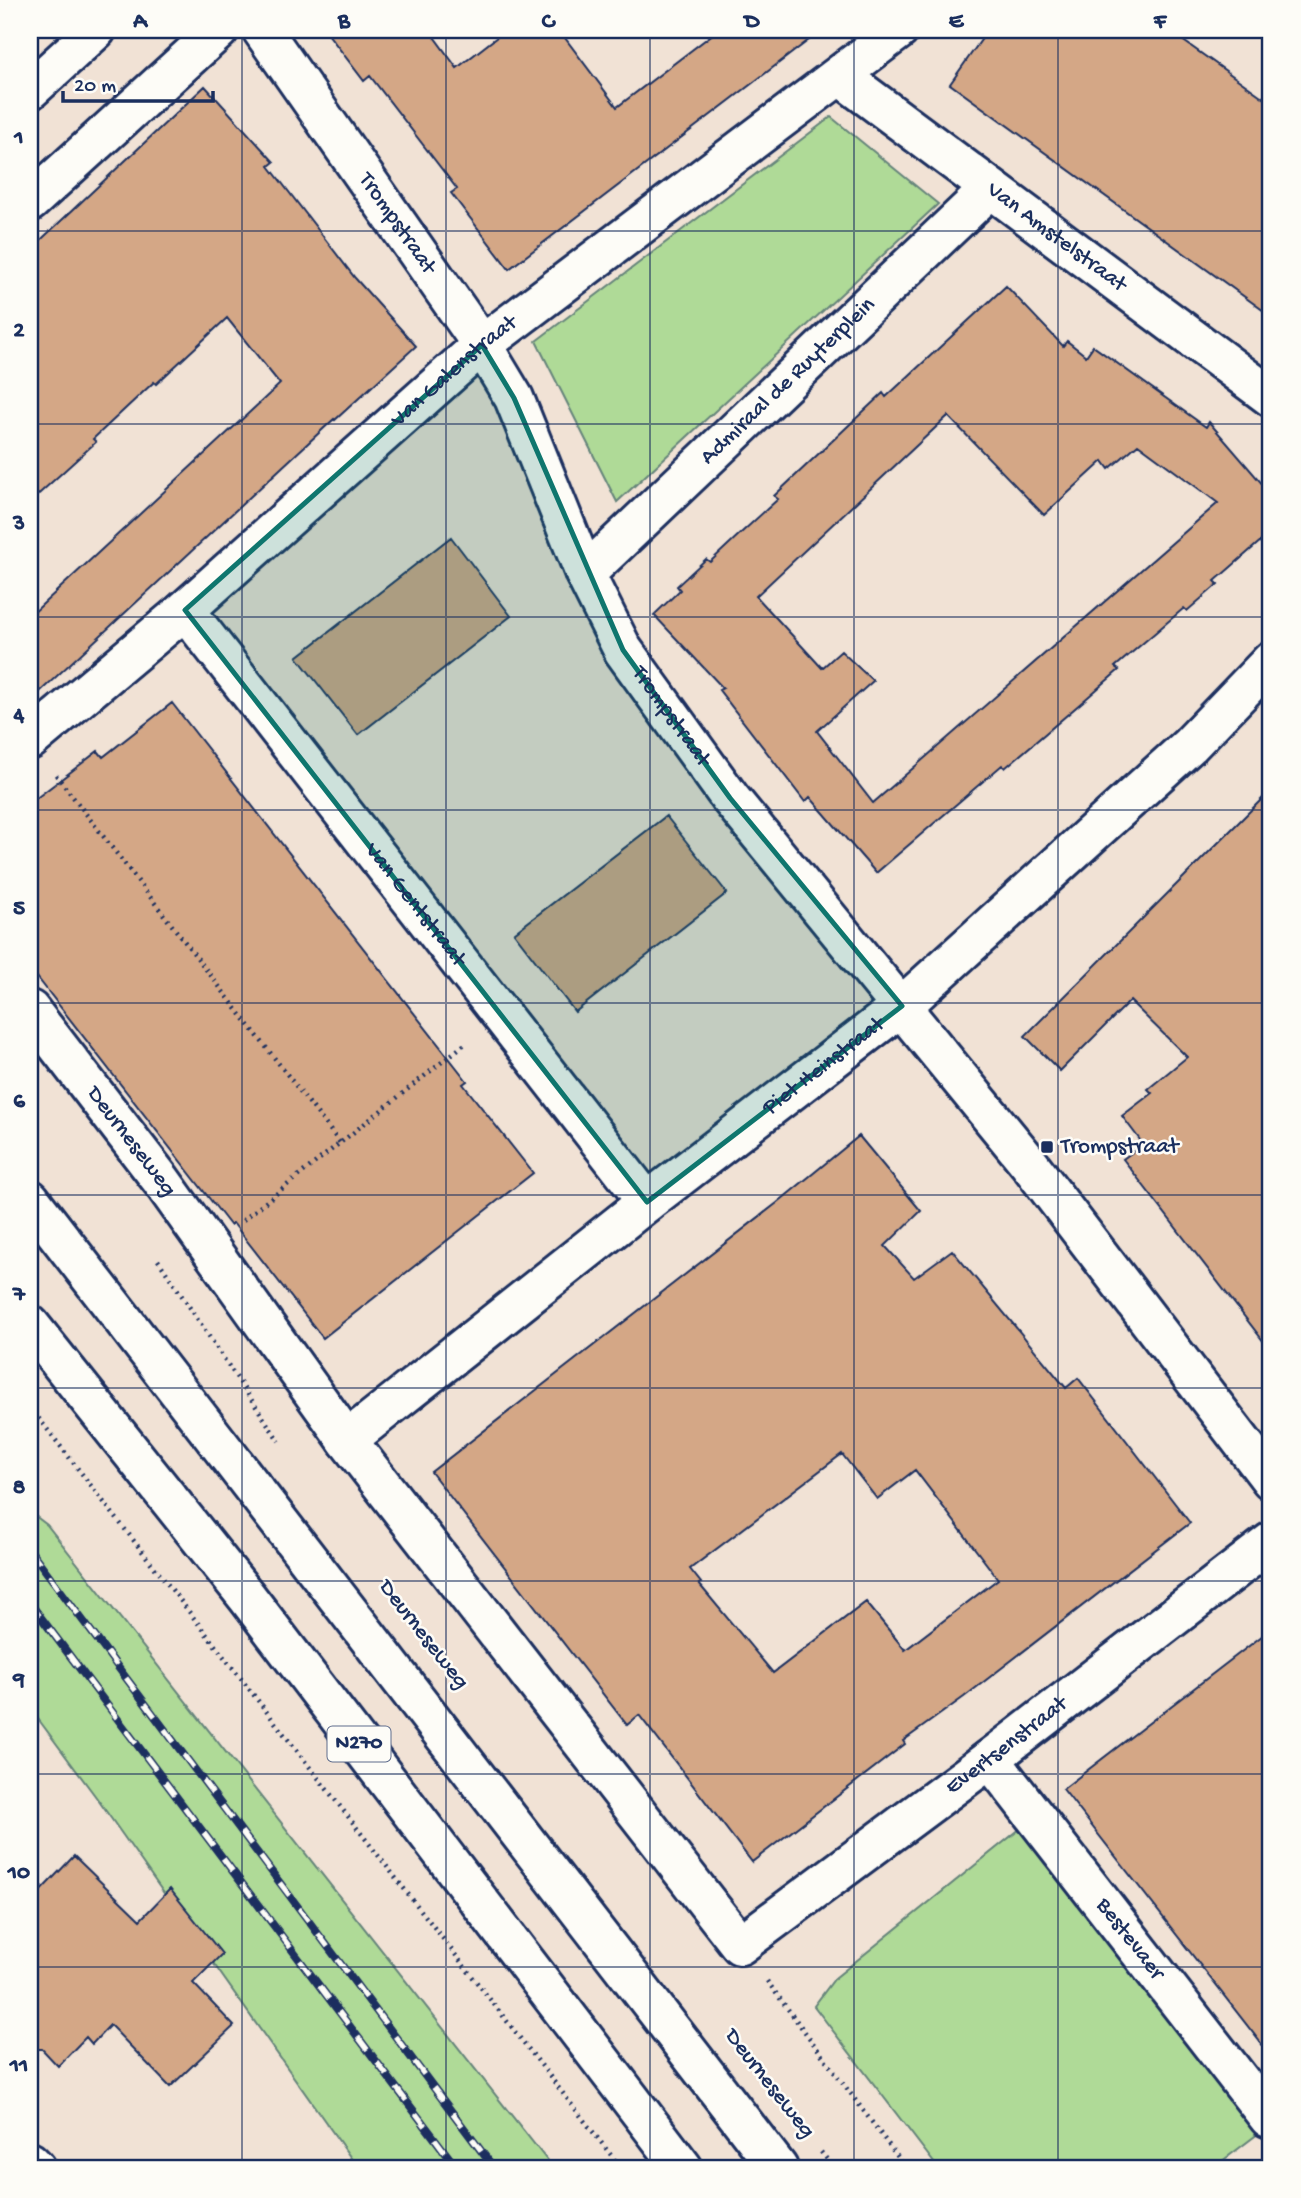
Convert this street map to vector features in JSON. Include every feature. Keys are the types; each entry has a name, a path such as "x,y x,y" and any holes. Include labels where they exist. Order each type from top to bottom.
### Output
{"street":[{"path":"30,90 96,30"},
{"path":"30,202 219,30"},
{"name":"Trompstraat","path":"262,30 482,345 514,398 585,574 623,650 730,798 1028,1162 1271,1480"},
{"name":"Van Galenstraat","path":"30,740 185,610 482,345 899,30"},
{"name":"Van Amstelstraat","path":"840,76 1271,397"},
{"name":"Admiraal de Ruyterplein","path":"585,574 990,189"},
{"name":"Van Gentstraat","path":"185,610 647,1202"},
{"name":"Piet Heinstraat","path":"347,1440 647,1202 902,1006 1190,745 1271,661"},
{"name":"Deurneseweg","path":"30,1010 161,1180 347,1440 740,1945"},
{"name":"Deurneseweg","path":"30,1199 778,2168"},
{"name":"N270","path":"30,1325 247,1597 683,2168"},
{"name":"Evertsenstraat","path":"740,1945 990,1759 1271,1542"},
{"name":"Bestevaer","path":"990,1759 1269,2118"},
{"path":"30,2162 36,2168"}],"path":[{"path":"55,774 340,1143"},
{"path":"209,1247 502,1015"},
{"path":"152,1251 284,1449"},
{"path":"30,1407 621,2168"},
{"path":"740,1945 906,2168"},
{"name":"Deurneseweg","path":"813,2142 834,2168"}],"highlighted area":[{"path":"482,345 514,398 623,650 730,798 902,1006 647,1202 185,610"}],"green space":[{"path":"831,117 938,204 617,502 536,341"},
{"path":"30,1512 47,1525 553,2168 358,2168 30,1708"},
{"path":"1020,1829 1259,2133 1213,2168 938,2168 814,2006 835,1978"}],"building":[{"path":"325,30 429,30 457,68 506,30 559,30 617,107 718,30 822,30 509,269 451,193 457,189 370,76 364,81"},
{"path":"988,30 1168,30 1271,103 1271,316 950,84"},
{"path":"205,86 274,162 269,166 355,278 416,346 30,701 30,616 280,384 227,318 156,384 154,382 93,439 96,442 30,502 30,250"},
{"path":"1006,286 1063,346 1067,341 1086,356 1093,346 1206,427 1209,422 1271,494 1271,532 1215,581 1218,584 1187,611 1184,608 1115,667 1119,670 1088,697 1005,768 1002,765 876,873 810,797 805,802 719,690 723,688 654,615 680,590 677,586 706,559 710,562 778,499 774,496 883,393 886,397","holes":["948,416 1044,515 1103,461 1109,469 1138,444 1218,503 873,803 817,731 873,681 841,651 822,668 756,596"]},
{"path":"451,537 511,616 358,735 297,657"},
{"path":"172,703 467,1081 463,1084 533,1173 323,1338 233,1223 230,1225 30,968 30,803 98,751 103,757"},
{"path":"1271,790 1271,1351 1123,1159 1143,1144 1122,1116 1152,1093 1148,1089 1187,1057 1130,1001 1060,1071 1025,1036"},
{"path":"666,816 727,893 575,1012 514,933"},
{"path":"859,1136 921,1211 885,1246 914,1278 952,1250 1066,1388 1078,1378 1190,1523 903,1741 905,1744 752,1862 639,1715 627,1725 431,1472","holes":["842,1454 877,1499 915,1470 998,1579 905,1650 866,1602 773,1673 699,1584 701,1583 690,1569"]},
{"path":"1271,1629 1271,2056 1063,1789"},
{"path":"74,1856 140,1920 170,1889 222,1954 193,1983 234,2026 170,2087 110,2025 92,2044 86,2037 58,2066 42,2049 30,2049 30,1902"}],"railway":[{"path":"30,1550 494,2168"},
{"path":"30,1603 457,2168"}],"place":[{"name":"Trompstraat","path":"1047,1147"}]}
